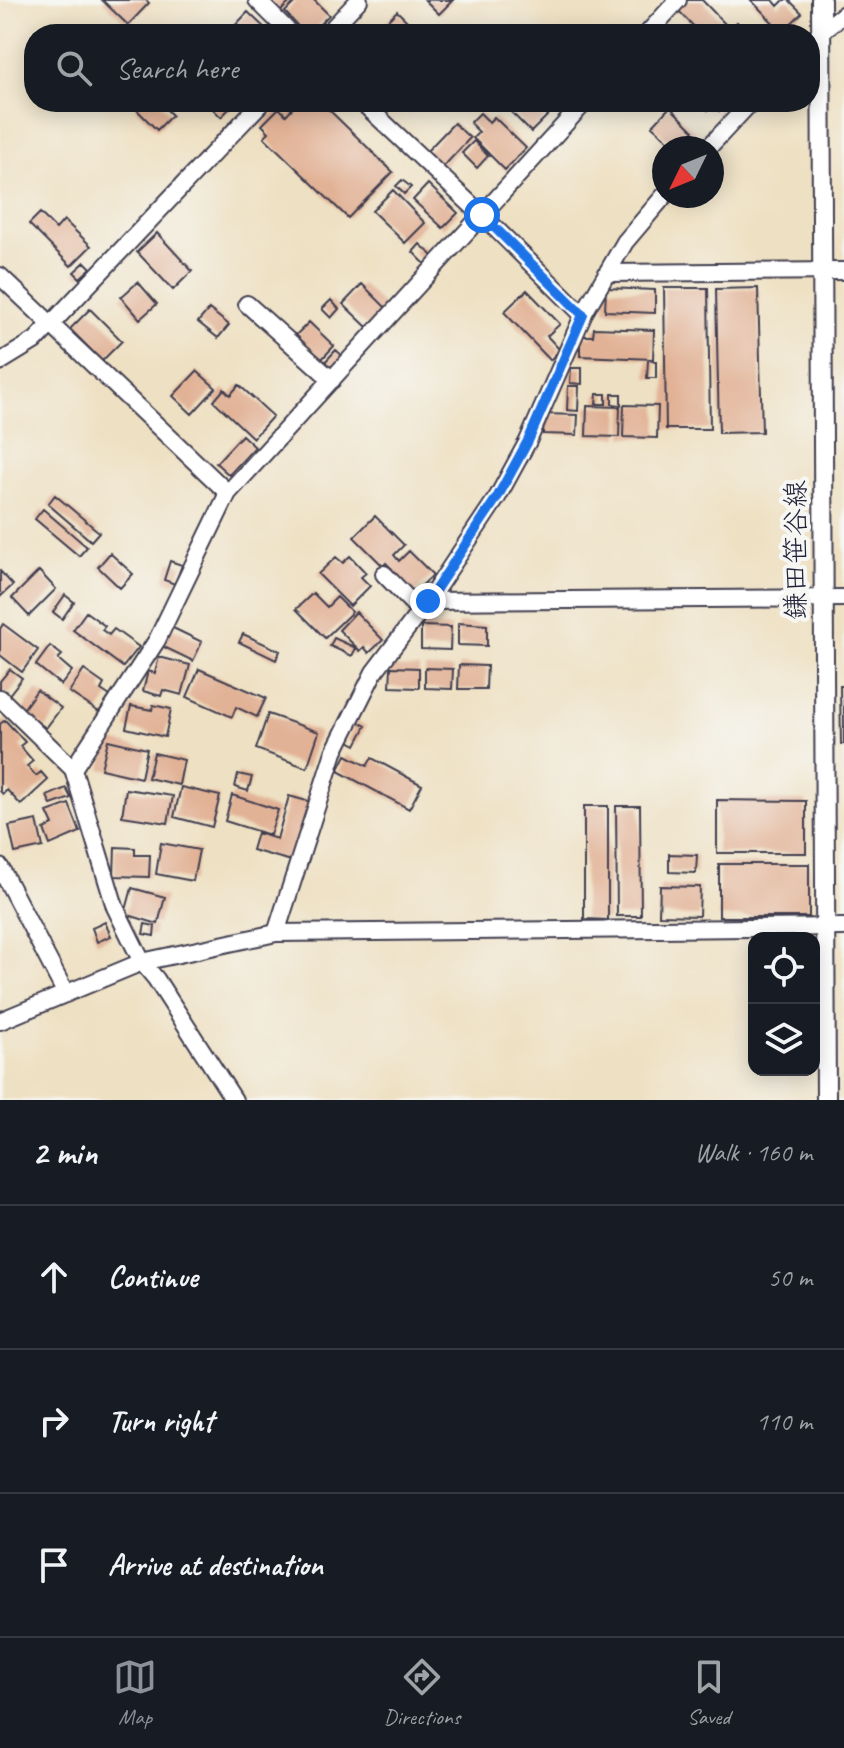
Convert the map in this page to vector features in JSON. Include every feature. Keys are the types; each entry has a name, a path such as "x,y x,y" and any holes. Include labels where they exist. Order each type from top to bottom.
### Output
{"street":[{"path":"257,0 281,24"},
{"path":"336,24 359,0"},
{"path":"656,24 678,0"},
{"name":"鎌田笹谷線","path":"817,24 821,0"},
{"path":"820,33 844,14"},
{"path":"0,362 36,340 253,112"},
{"path":"373,112 583,315"},
{"path":"73,769 157,640 228,493 576,112"},
{"path":"719,136 742,112"},
{"name":"鎌田笹谷線","path":"817,112 824,598 835,927 826,1100"},
{"path":"276,933 334,752 382,658 423,605 498,496 528,441 583,315 625,242 654,208"},
{"path":"607,273 844,271"},
{"path":"0,276 228,493"},
{"path":"247,304 332,380"},
{"path":"384,574 423,605 844,598"},
{"path":"0,698 73,769 115,907 142,962 234,1100"},
{"path":"0,867 66,994"},
{"path":"0,1021 142,962 276,933 835,927"}],"building":[{"path":"102,0 146,0 149,3 127,24"},
{"path":"268,0 292,0 280,12"},
{"path":"297,0 314,0 329,15 320,24 296,24 285,12"},
{"path":"425,0 453,0 439,14"},
{"path":"682,0 702,0 725,24 691,24 675,7"},
{"path":"751,0 773,0 778,6 789,0 802,13 790,24 774,24"},
{"path":"397,11 410,24 384,24"},
{"path":"248,12 261,24 237,24"},
{"path":"139,112 169,112 172,115 157,130"},
{"path":"275,112 286,115 289,112 331,112 393,172 348,218 264,137 269,132 262,125"},
{"path":"511,112 551,112 531,132"},
{"path":"665,112 675,112 694,131 689,136 663,136 652,126"},
{"path":"480,113 489,122 494,117 526,148 505,170 473,138 479,132 470,123"},
{"path":"454,123 470,138 443,167 426,152"},
{"path":"474,141 488,156 477,168 462,153"},
{"path":"402,180 411,187 404,194 396,186"},
{"path":"428,184 458,213 443,228 413,200"},
{"path":"393,190 425,223 405,243 372,211"},
{"path":"40,213 56,229 64,220 91,246 71,266 29,224"},
{"path":"157,233 192,271 173,290 137,252"},
{"path":"420,244 433,256 425,264 413,252"},
{"path":"85,262 91,268 80,278 74,272"},
{"path":"138,282 157,304 140,319 121,297"},
{"path":"362,284 386,308 367,327 343,304"},
{"path":"606,288 655,290 655,313 605,311"},
{"path":"664,288 708,288 710,429 666,429"},
{"path":"758,288 762,432 719,433 716,289"},
{"path":"527,290 560,324 547,336 560,350 550,360 504,312"},
{"path":"331,300 339,309 331,318 322,309"},
{"path":"90,309 122,341 102,361 70,329"},
{"path":"209,309 229,325 218,338 198,322"},
{"path":"309,322 334,346 321,360 296,335"},
{"path":"594,328 654,330 653,359 580,356 580,336 593,336"},
{"path":"336,350 344,357 331,371 323,364"},
{"path":"648,360 656,361 656,378 647,378"},
{"path":"571,368 582,368 582,384 570,383"},
{"path":"197,371 216,388 192,414 173,396"},
{"path":"239,385 273,416 253,438 214,401 224,389 230,395"},
{"path":"568,386 579,386 578,411 567,410"},
{"path":"597,394 606,394 606,404 596,404"},
{"path":"612,394 621,394 621,405 612,404"},
{"path":"624,405 658,406 657,438 623,437"},
{"path":"587,406 620,407 619,437 586,436"},
{"path":"544,414 578,415 577,435 543,434"},
{"path":"242,435 255,447 229,475 216,463"},
{"path":"55,495 99,532 91,541 48,504"},
{"path":"43,509 87,547 79,556 35,519"},
{"path":"375,516 404,545 394,555 399,561 409,551 433,575 413,594 386,563 383,566 354,537"},
{"path":"110,553 133,574 120,588 98,567"},
{"path":"350,556 366,573 361,577 370,586 350,606 318,574 336,557 343,563"},
{"path":"170,561 182,565 175,584 164,580"},
{"path":"0,571 13,585 0,597"},
{"path":"39,571 56,589 29,616 12,598"},
{"path":"313,593 327,607 337,597 352,612 325,638 296,609"},
{"path":"65,595 74,602 62,619 53,612"},
{"path":"86,612 105,626 102,630 109,635 114,629 139,647 123,667 73,630"},
{"path":"356,612 383,640 369,653 364,647 360,651 339,630"},
{"path":"458,623 487,625 487,646 458,645"},
{"path":"3,624 38,650 22,672 0,655 0,629"},
{"path":"421,626 451,627 450,650 421,649"},
{"path":"171,627 202,642 193,661 162,646"},
{"path":"243,634 280,651 276,660 239,642"},
{"path":"334,638 356,648 352,656 330,646"},
{"path":"50,646 62,655 58,659 72,671 61,685 36,665"},
{"path":"159,657 190,665 182,695 163,690 161,696 143,691 148,671 155,673"},
{"path":"459,665 487,666 486,689 458,689"},
{"path":"391,667 419,668 419,688 390,687"},
{"path":"425,668 453,669 452,689 425,688"},
{"path":"10,669 22,678 8,696 0,689 0,681"},
{"path":"199,669 266,698 257,717 236,707 232,717 187,697"},
{"path":"84,670 104,684 101,690 110,696 99,712 69,692"},
{"path":"840,686 844,686 844,744 841,744"},
{"path":"37,690 61,708 46,728 22,711"},
{"path":"153,705 171,709 165,737 126,728 131,706 152,710"},
{"path":"268,714 319,732 307,768 256,749"},
{"path":"5,720 25,742 20,746 33,761 27,766 36,776 41,772 48,780 21,805 7,790 3,794 0,791 0,724"},
{"path":"357,721 366,726 356,745 347,740"},
{"path":"108,740 147,749 141,778 101,769"},
{"path":"154,753 184,760 179,785 148,778"},
{"path":"346,755 367,766 372,758 422,785 409,809 338,771"},
{"path":"238,774 252,777 248,791 235,787"},
{"path":"181,787 220,796 212,827 174,817"},
{"path":"66,788 71,798 51,805 47,796"},
{"path":"126,789 173,796 168,823 122,816"},
{"path":"232,795 278,810 270,835 225,821"},
{"path":"289,796 314,803 295,862 252,850 257,833 277,839"},
{"path":"717,800 806,801 806,853 717,853"},
{"path":"69,804 80,832 50,845 44,829 53,825 47,812"},
{"path":"584,806 608,806 608,920 584,919"},
{"path":"616,806 640,806 641,916 617,916"},
{"path":"37,820 43,847 15,853 9,826"},
{"path":"161,843 199,850 193,881 156,874"},
{"path":"115,847 135,848 135,855 150,855 149,877 114,876"},
{"path":"669,854 697,855 696,873 669,872"},
{"path":"719,864 809,864 809,917 719,917"},
{"path":"660,886 700,887 699,916 659,915"},
{"path":"132,888 165,897 158,924 125,914"},
{"path":"105,922 111,936 97,942 92,928"},
{"path":"145,924 155,926 154,936 143,934"}],"route":[{"path":"428,601 498,496 528,441 583,315 482,215"}]}
